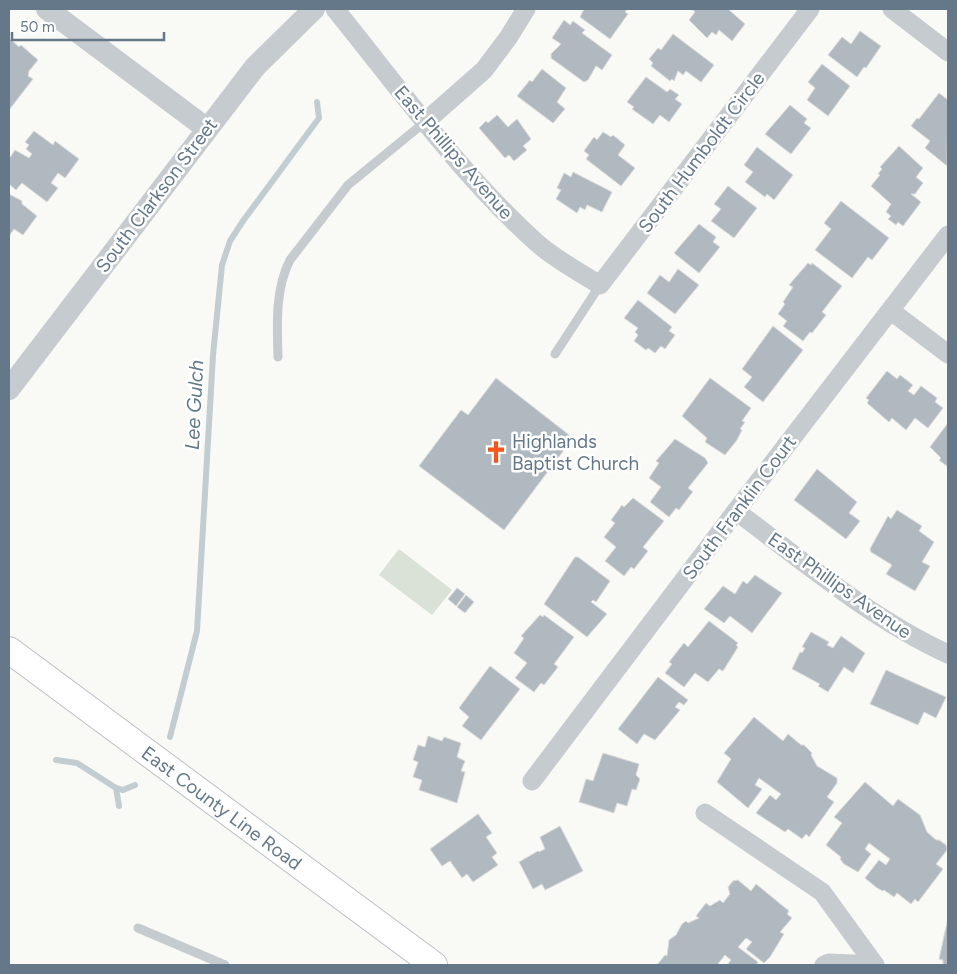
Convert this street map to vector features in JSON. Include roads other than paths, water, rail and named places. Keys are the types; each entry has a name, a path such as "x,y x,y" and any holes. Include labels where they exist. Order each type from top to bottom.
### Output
{"main road":[{"name":"East County Line Road","path":"9,650 434,965"}],"street":[{"path":"46,9 206,128"},
{"name":"South Clarkson Street","path":"9,390 206,128 255,67 314,9"},
{"name":"East Phillips Avenue","path":"335,9 425,122 507,214 538,244 594,281"},
{"path":"425,122 484,70 508,38 526,9"},
{"name":"South Humboldt Circle","path":"594,281 810,9"},
{"path":"892,9 948,52"},
{"name":"South Franklin Court","path":"532,781 948,235"},
{"path":"891,310 948,354"},
{"name":"East Phillips Avenue","path":"736,511 847,594 898,629 948,654"},
{"path":"705,812 822,892 875,965"},
{"path":"824,965 828,963 875,965"}],"lane":[{"path":"278,358 280,287 290,260 348,185 425,122"},
{"path":"555,354 594,281"},
{"path":"138,928 225,965"}],"waterway":[{"name":"Lee Gulch","path":"170,737 197,631 213,355 222,265 230,241 243,221 319,118 317,102"},
{"name":"Lee Gulch","path":"56,760 77,763 116,788 123,790 135,785"},
{"name":"Lee Gulch","path":"116,788 119,806"}],"place":[{"name":"Highlands Baptist Church","path":"496,452"}]}
